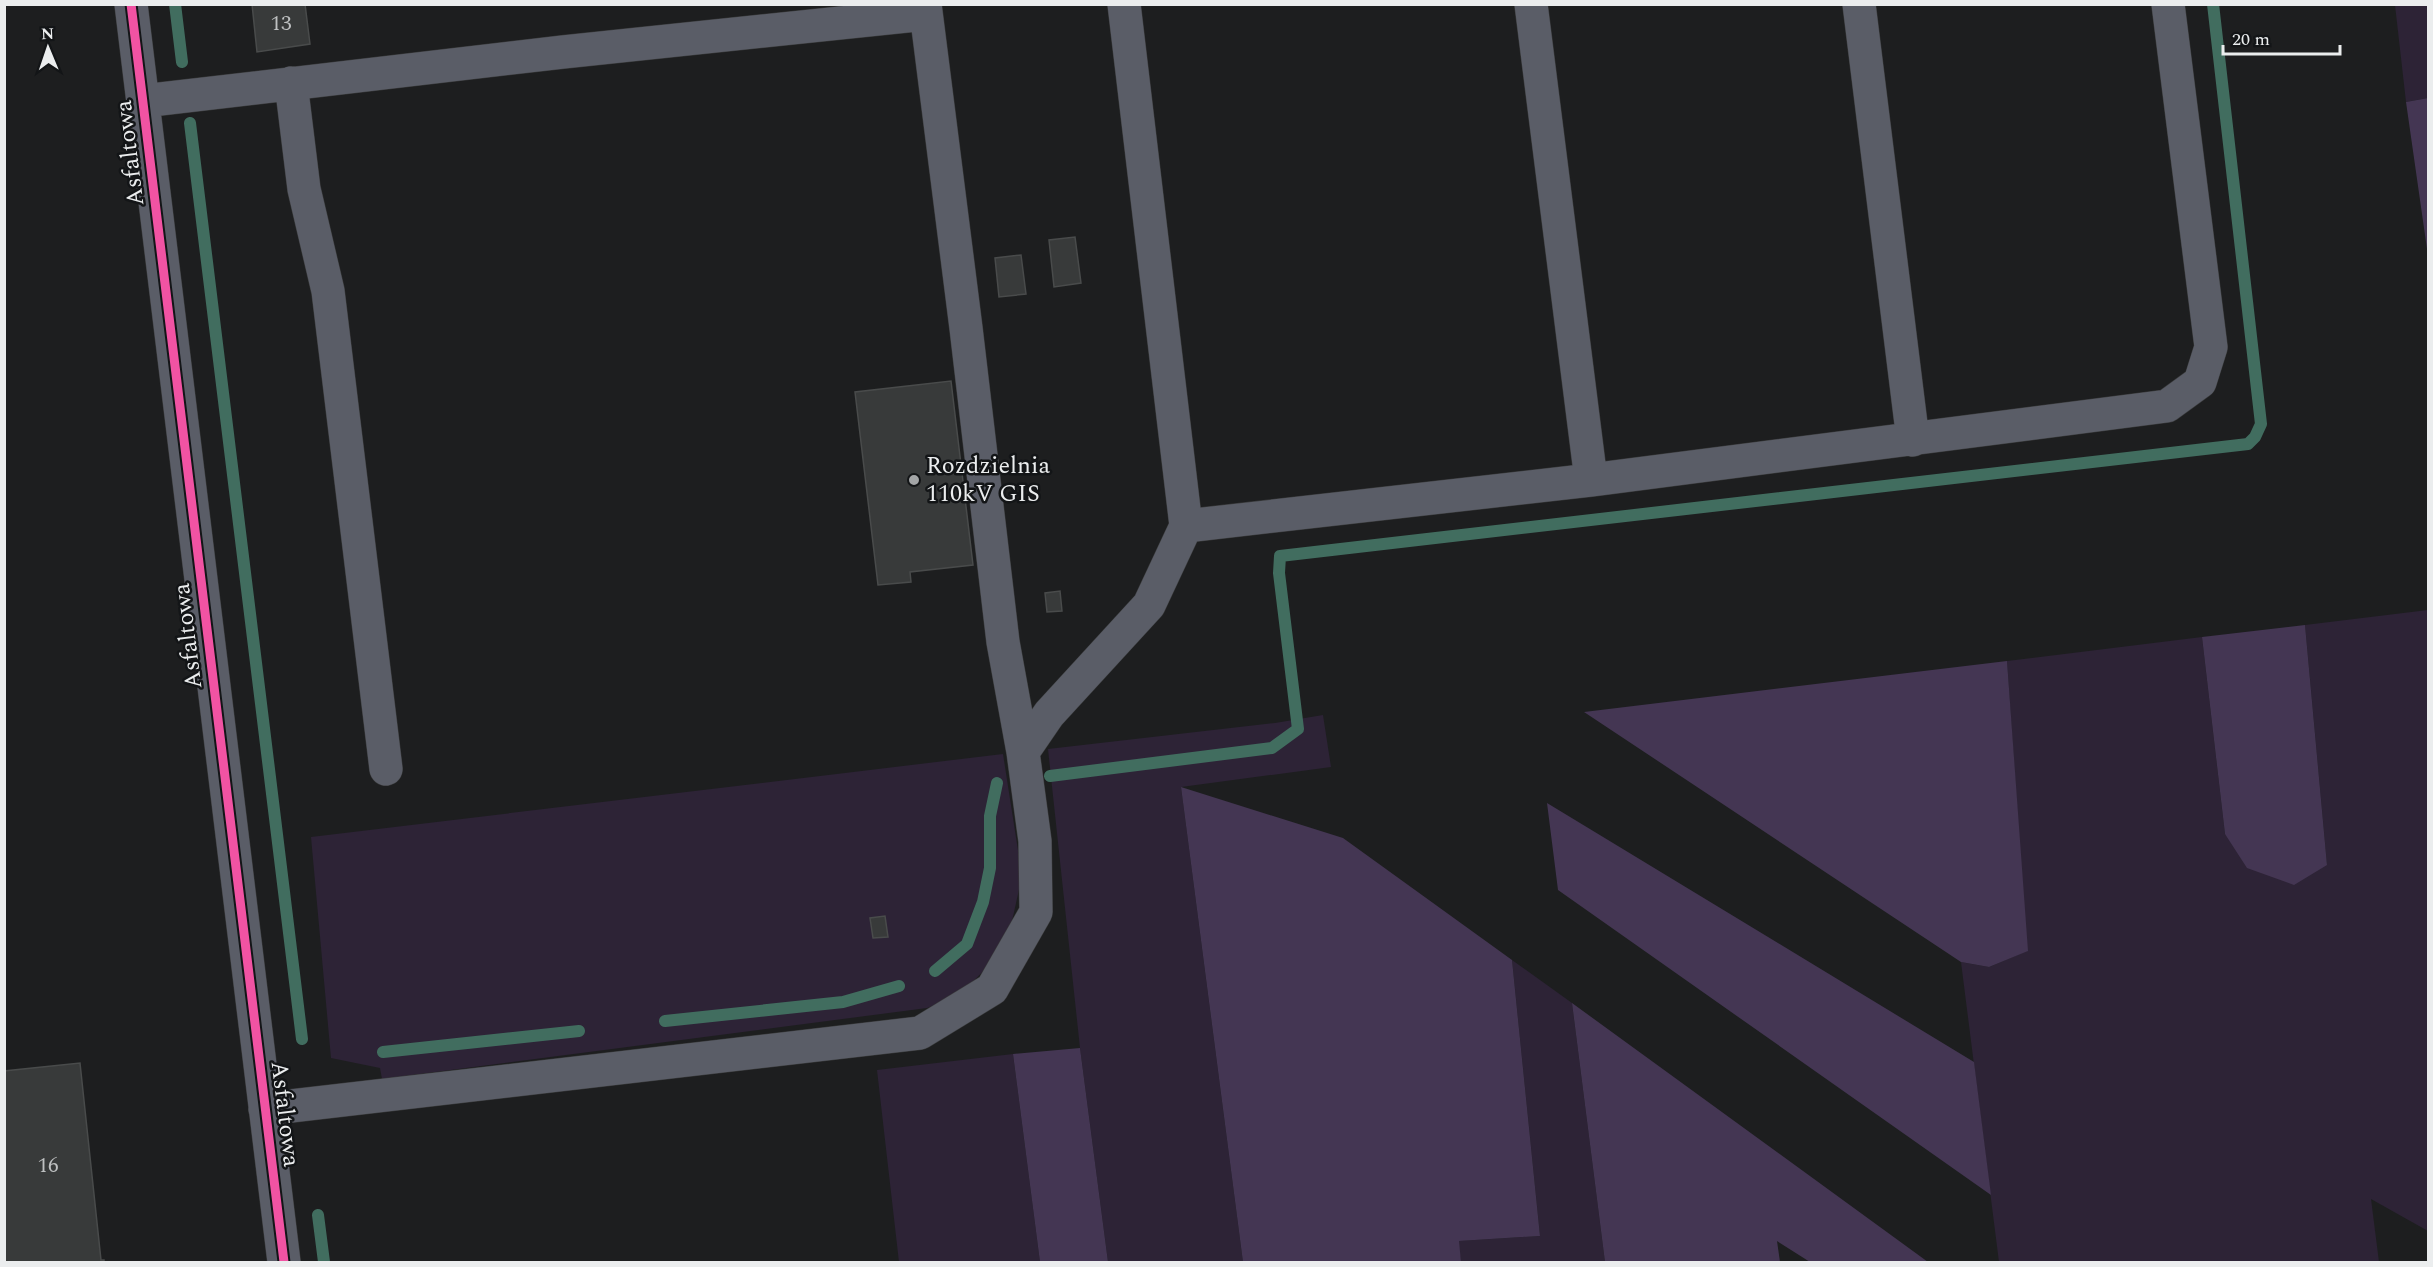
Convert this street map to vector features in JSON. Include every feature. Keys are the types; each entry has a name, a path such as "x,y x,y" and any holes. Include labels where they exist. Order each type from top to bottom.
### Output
{"street":[{"name":"Asfaltowa","path":"131,4 284,1263"},
{"path":"1023,752 1049,714 1149,605 1186,526 1124,4"},
{"path":"1531,4 1591,480"},
{"path":"1858,4 1913,440"},
{"path":"1186,526 1591,480 2167,406 2200,382 2211,347 2168,4"},
{"path":"143,101 926,9 1003,642 1023,752 1035,841 1036,912 992,989 920,1033 265,1109"},
{"path":"291,83 304,189 328,291 386,769"}],"shaded area":[{"path":"2395,5 2428,5 2428,98 2406,102"},
{"path":"2428,98 2428,256 2406,102"},
{"path":"2428,610 2428,1231 2371,1199 2379,1262 1999,1262 1961,962 1989,967 2027,951 2007,661 2202,637 2225,834 2327,865 2305,625"},
{"path":"2305,625 2327,865 2294,885 2247,868 2225,834 2202,637"},
{"path":"2007,661 2028,951 1989,967 1961,962 1584,712"},
{"path":"1323,715 1331,767 1181,787 1243,1262 1108,1262 1080,1048 1048,749 1275,723"},
{"path":"1003,754 1022,876 1010,930 992,962 959,996 927,1008 382,1079 380,1068 331,1058 311,837"},
{"path":"1181,787 1343,838 1512,960 1540,1236 1459,1241 1461,1262 1243,1262"},
{"path":"1547,803 1974,1062 1991,1195 1558,890"},
{"path":"1512,960 1572,1003 1605,1262 1461,1262 1458,1241 1540,1236"},
{"path":"1572,1003 1928,1262 1810,1262 1777,1241 1780,1262 1605,1262"},
{"path":"1080,1048 1108,1262 1040,1262 1013,1054"},
{"path":"1013,1054 1040,1262 899,1262 877,1070"}],"building":[{"path":"252,4 305,4 310,44 257,52"},
{"path":"1075,237 1081,283 1054,287 1049,240"},
{"path":"1021,255 1026,294 999,297 995,258"},
{"name":"Rozdzielnia 110kV GIS","path":"951,381 973,565 910,572 911,582 878,585 855,392"},
{"path":"1060,591 1062,611 1047,612 1045,593"},
{"path":"885,916 888,937 873,938 870,918"},
{"path":"80,1063 101,1260 104,1262 4,1262 4,1071"}],"waterway":[{"path":"175,4 182,62"},
{"path":"1050,776 1272,748 1298,729 1279,573 1280,556 2248,444 2255,437 2261,424 2213,4"},
{"path":"190,123 302,1039"},
{"path":"935,971 967,944 983,902 990,868 990,816 997,783"},
{"path":"665,1021 843,1002 899,986"},
{"path":"383,1052 579,1031"},
{"path":"318,1215 324,1262"}],"cycle path":[{"path":"131,4 284,1262"}],"place":[{"name":"Rozdzielnia 110kV GIS","path":"914,480"}]}
